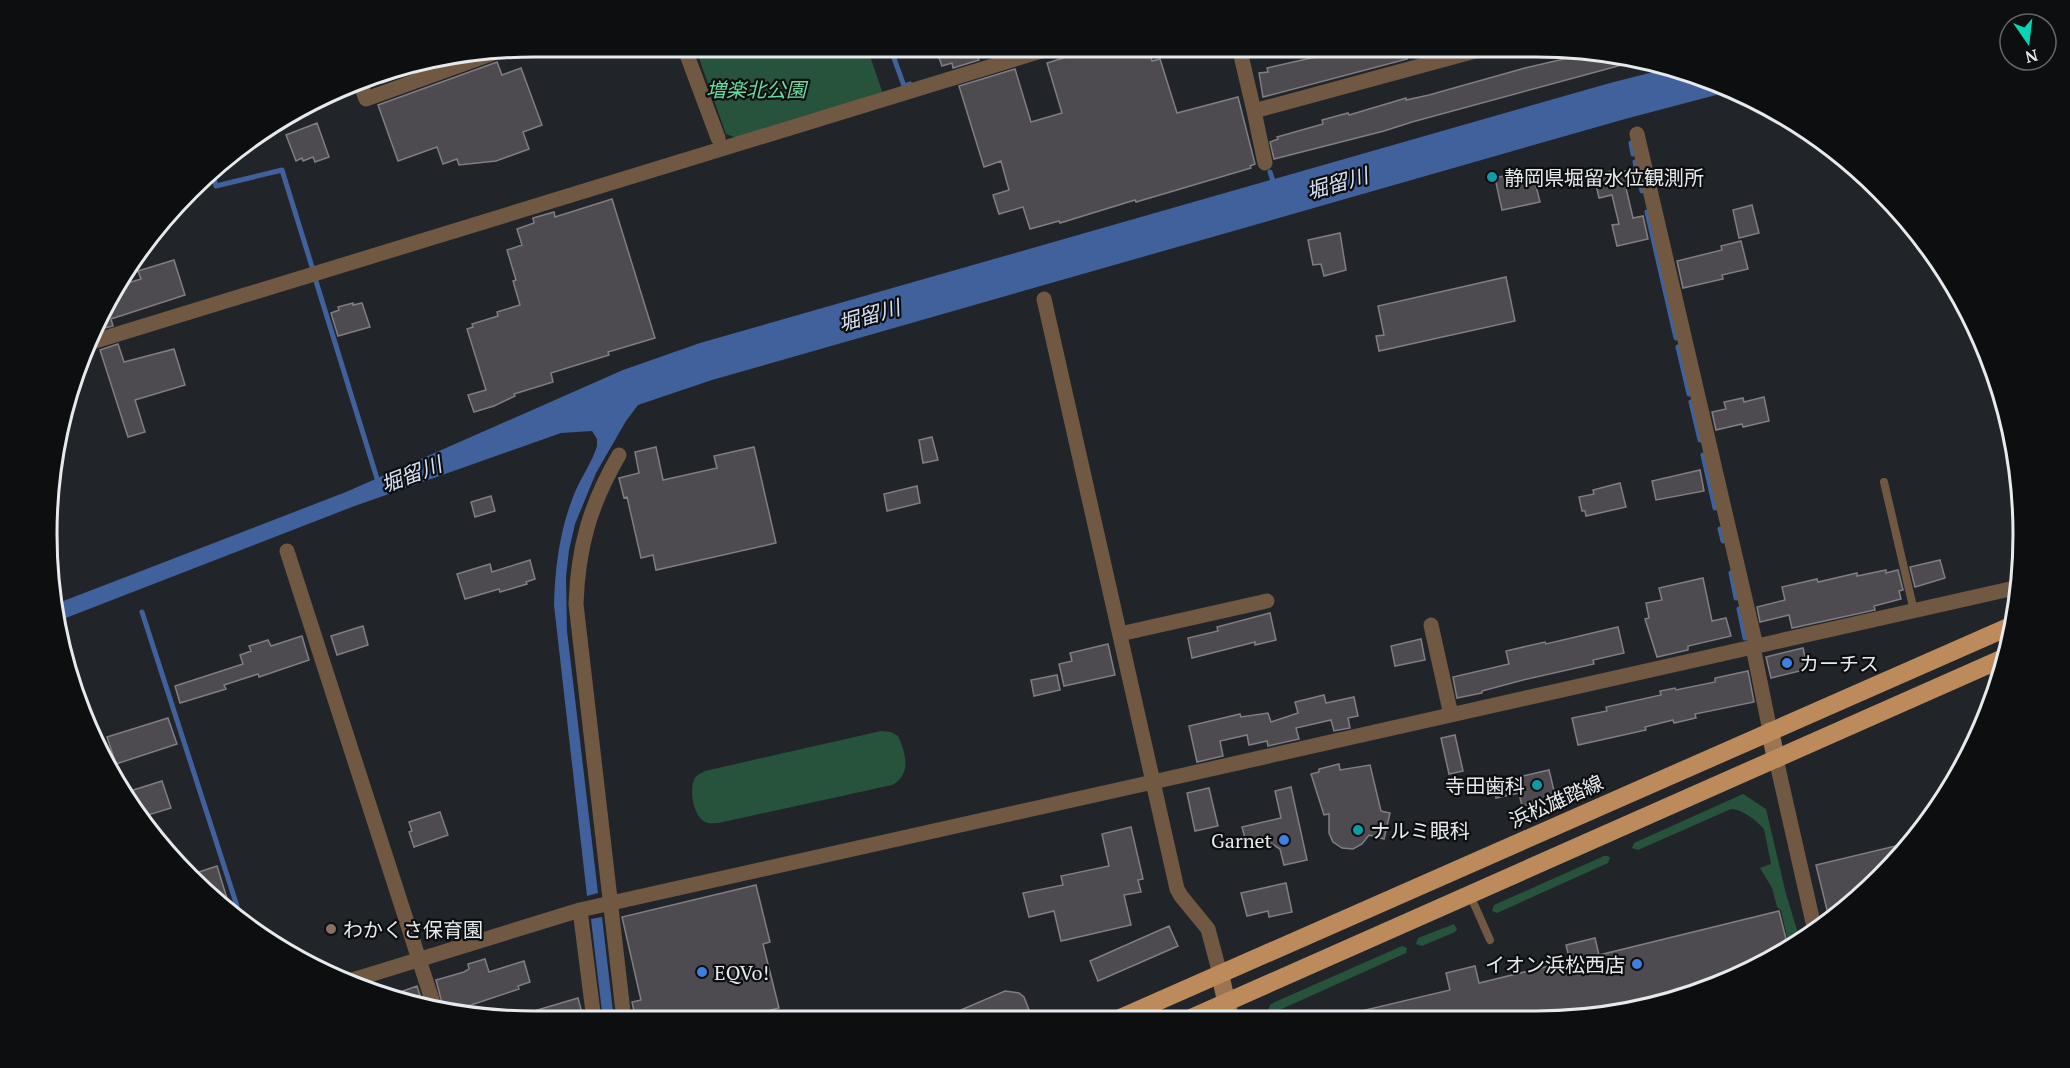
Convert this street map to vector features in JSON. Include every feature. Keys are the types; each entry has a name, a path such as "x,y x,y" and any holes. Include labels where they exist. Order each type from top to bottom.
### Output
{"main road":[{"name":"浜松雄踏線","path":"1136,1011 2003,629"},
{"path":"1228,1011 1470,895 1996,661"}],"street":[{"path":"688,57 718,138"},
{"path":"98,340 1005,57"},
{"path":"1241,57 1266,163"},
{"path":"1254,111 1444,57"},
{"path":"362,89 366,99 471,61"},
{"path":"1637,134 1754,647 1800,874 1813,922"},
{"path":"1044,299 1177,889 1208,929 1228,1011"},
{"path":"619,455 602,486 586,527 578,569 576,604 623,1011"},
{"path":"287,551 432,1000"},
{"path":"359,978 580,910 2010,589"},
{"path":"1120,634 1267,601"},
{"path":"1431,625 1451,715"},
{"path":"580,910 593,1011"}],"lane":[{"path":"1884,482 1914,611"},
{"path":"1989,664 1993,672"},
{"path":"1470,895 1490,940"}],"green space":[{"name":"増楽北公園","path":"699,57 870,57 883,94 737,138 726,134"},
{"path":"881,731 891,732 898,736 905,757 905,769 892,785 718,823 703,821 696,811 692,791 694,780 705,771"},
{"path":"1743,794 1766,809 1798,933 1787,939 1781,910 1777,907 1772,888 1760,868 1771,864 1764,829 1740,811 1731,809 1638,850 1632,848 1634,843"},
{"path":"1604,856 1610,858 1608,863 1497,913 1492,911 1494,905"},
{"path":"1454,924 1457,929 1455,932 1422,946 1416,944 1418,938"},
{"path":"1402,946 1407,948 1406,953 1277,1011 1268,1011 1270,1005"}],"water":[{"name":"堀留川","path":"1654,72 1721,94 1625,119 712,380 638,405 626,421 596,473 575,524 566,577 567,631 598,893 587,896 554,605 562,533 575,492 597,446 597,439 592,431 561,433 352,507 65,618 62,602 346,492 623,370 700,343"},
{"path":"602,917 613,1011 602,1011 591,919"}],"building":[{"path":"939,57 978,57 979,60 953,68 952,63 942,66"},
{"path":"1066,57 1151,57 1152,61 1160,59 1177,113 1238,97 1255,164 1250,166 1251,168 1136,202 1135,200 1060,223 1059,221 1030,229 1023,207 999,214 993,195 1009,190 1001,161 984,167 959,86 1015,69 1031,122 1062,113 1047,63"},
{"path":"1406,57 1407,59 1263,97 1259,73 1268,72 1267,68 1311,58"},
{"path":"1568,58 1622,65 1274,159 1270,142 1278,139 1277,137 1323,124 1322,120 1348,113 1349,115 1406,98 1406,100 1429,95"},
{"path":"497,62 502,75 521,68 542,125 523,132 529,149 496,161 459,165 457,159 443,164 437,147 398,161 378,105"},
{"path":"317,123 329,157 315,162 313,157 296,161 286,135"},
{"path":"1537,168 1540,185 1536,186 1540,202 1502,210 1495,178"},
{"path":"1634,169 1638,185 1626,188 1633,218 1643,216 1648,239 1617,246 1612,225 1619,224 1612,195 1599,198 1594,175 1612,171 1613,174"},
{"path":"612,199 655,338 551,373 553,382 514,394 515,396 494,406 474,412 468,395 486,390 467,329 473,327 472,324 498,316 497,312 520,305 513,281 516,280 507,250 522,245 517,229 534,223 533,218 554,212 555,217"},
{"path":"1752,205 1759,233 1739,238 1733,210"},
{"path":"1340,233 1346,270 1324,276 1321,264 1313,265 1308,240"},
{"path":"1741,241 1748,269 1722,275 1723,279 1683,288 1677,261 1722,250 1721,246"},
{"path":"174,260 185,295 111,319 113,326 104,328 129,283 141,279 138,271"},
{"path":"1506,277 1515,321 1379,351 1376,336 1384,335 1378,306"},
{"path":"353,303 353,305 362,303 370,327 338,336 331,313 339,310 338,307"},
{"path":"118,344 124,362 174,349 185,385 135,400 145,432 128,437 100,350"},
{"path":"1764,397 1769,421 1716,430 1712,412 1726,409 1724,402 1743,398 1744,402"},
{"path":"932,437 938,460 923,463 919,440"},
{"path":"656,447 663,480 717,468 714,456 754,447 776,543 656,570 653,555 641,558 627,497 624,498 619,478 639,473 635,452"},
{"path":"1700,470 1704,491 1656,500 1652,481"},
{"path":"1620,483 1626,507 1586,516 1585,511 1582,511 1579,497 1594,494 1593,490"},
{"path":"917,486 920,503 887,511 884,494"},
{"path":"491,496 495,511 475,517 471,502"},
{"path":"530,560 535,579 526,582 527,584 465,599 457,574 490,564 492,572"},
{"path":"1940,560 1945,578 1915,587 1910,567"},
{"path":"1886,570 1886,573 1898,570 1903,590 1899,591 1901,599 1874,606 1875,610 1792,628 1789,615 1760,622 1757,607 1785,600 1782,587 1817,579 1818,582 1857,573 1857,576"},
{"path":"1703,578 1712,621 1726,618 1731,636 1688,646 1688,650 1657,657 1645,619 1649,618 1646,603 1662,600 1659,588"},
{"path":"1270,613 1276,640 1255,645 1255,642 1192,658 1188,638 1218,631 1217,627"},
{"path":"363,626 368,645 337,655 331,636"},
{"path":"1618,627 1624,653 1593,660 1594,664 1457,698 1453,677 1509,664 1506,651"},
{"path":"302,636 309,660 259,677 258,674 224,685 226,689 180,703 175,686 243,664 240,655 251,651 249,646 268,640 271,646"},
{"path":"1421,639 1425,660 1395,666 1391,646"},
{"path":"1108,644 1115,675 1064,686 1059,664 1072,661 1070,653"},
{"name":"カーチス","path":"1803,648 1808,669 1771,678 1766,657"},
{"path":"1748,671 1754,702 1695,714 1696,718 1674,723 1673,720 1645,727 1646,730 1578,745 1572,718 1607,711 1606,707 1661,695 1660,691 1715,682 1715,678"},
{"path":"1057,675 1060,690 1034,696 1031,680"},
{"path":"1324,695 1326,703 1354,697 1358,716 1348,718 1350,728 1334,731 1331,720 1296,728 1299,739 1268,746 1267,741 1249,745 1247,735 1220,741 1223,756 1197,762 1189,726 1240,714 1241,717 1268,713 1271,722 1298,713 1295,702"},
{"path":"168,718 177,744 116,764 107,737"},
{"path":"1455,735 1463,771 1449,774 1441,738"},
{"path":"1339,764 1340,770 1370,765 1381,811 1390,813 1384,839 1369,835 1362,844 1353,849 1342,848 1333,842 1329,833 1329,814 1324,815 1311,774 1319,772 1319,769"},
{"name":"寺田歯科","path":"1549,770 1556,799 1522,806 1519,793 1496,798 1493,783"},
{"path":"162,781 171,808 149,815 132,790"},
{"name":"Garnet","path":"1291,787 1307,860 1284,865 1280,849 1263,838 1246,842 1242,827 1281,818 1275,791"},
{"path":"1209,788 1218,826 1195,831 1187,793"},
{"path":"440,812 448,835 414,847 409,832 412,831 409,822"},
{"path":"1131,827 1143,879 1138,880 1141,892 1124,895 1131,925 1061,941 1054,911 1029,917 1023,893 1063,885 1061,876 1109,866 1102,834"},
{"path":"1898,845 1851,893 1827,911 1816,865"},
{"path":"217,866 227,899 219,893 198,872"},
{"path":"1286,883 1292,912 1269,917 1268,911 1247,916 1241,893"},
{"name":"EQVo!","path":"756,885 770,942 763,944 779,1008 767,1011 634,1011 632,1002 641,1000 622,917"},
{"name":"イオン浜松西店","path":"1779,911 1786,940 1719,975 1659,995 1629,1002 1567,1010 1361,1011 1450,990 1446,973 1475,966 1479,983 1570,961 1566,945 1595,938 1599,955"},
{"path":"1169,926 1178,946 1098,981 1090,961"},
{"path":"485,959 489,972 524,961 530,982 518,986 519,989 471,1005 442,1002 436,980 464,972 469,969 468,964"},
{"path":"417,986 421,997 411,995 401,992"},
{"path":"1005,991 1019,993 1024,997 1029,1010 1029,1011 959,1011"},
{"path":"578,998 581,1011 534,1011"}],"waterway":[{"path":"894,57 904,86 910,84"},
{"path":"1631,143 1633,154"},
{"path":"1635,162 1642,191"},
{"path":"214,180 216,186 282,170 313,270"},
{"path":"1270,172 1274,184"},
{"path":"1647,212 1676,338"},
{"name":"堀留川","path":"315,278 379,485"},
{"path":"1678,347 1689,394"},
{"path":"1691,402 1700,440"},
{"path":"1703,455 1715,508"},
{"path":"1720,529 1723,541"},
{"path":"1731,573 1736,598"},
{"path":"1739,609 1745,638"},
{"path":"142,612 237,906"}],"place":[{"name":"静岡県堀留水位観測所","path":"1492,177"},
{"name":"カーチス","path":"1787,663"},
{"name":"寺田歯科","path":"1537,785"},
{"name":"ナルミ眼科","path":"1358,830"},
{"name":"Garnet","path":"1284,840"},
{"name":"わかくさ保育園","path":"331,929"},
{"name":"イオン浜松西店","path":"1637,964"},
{"name":"EQVo!","path":"702,972"}]}
